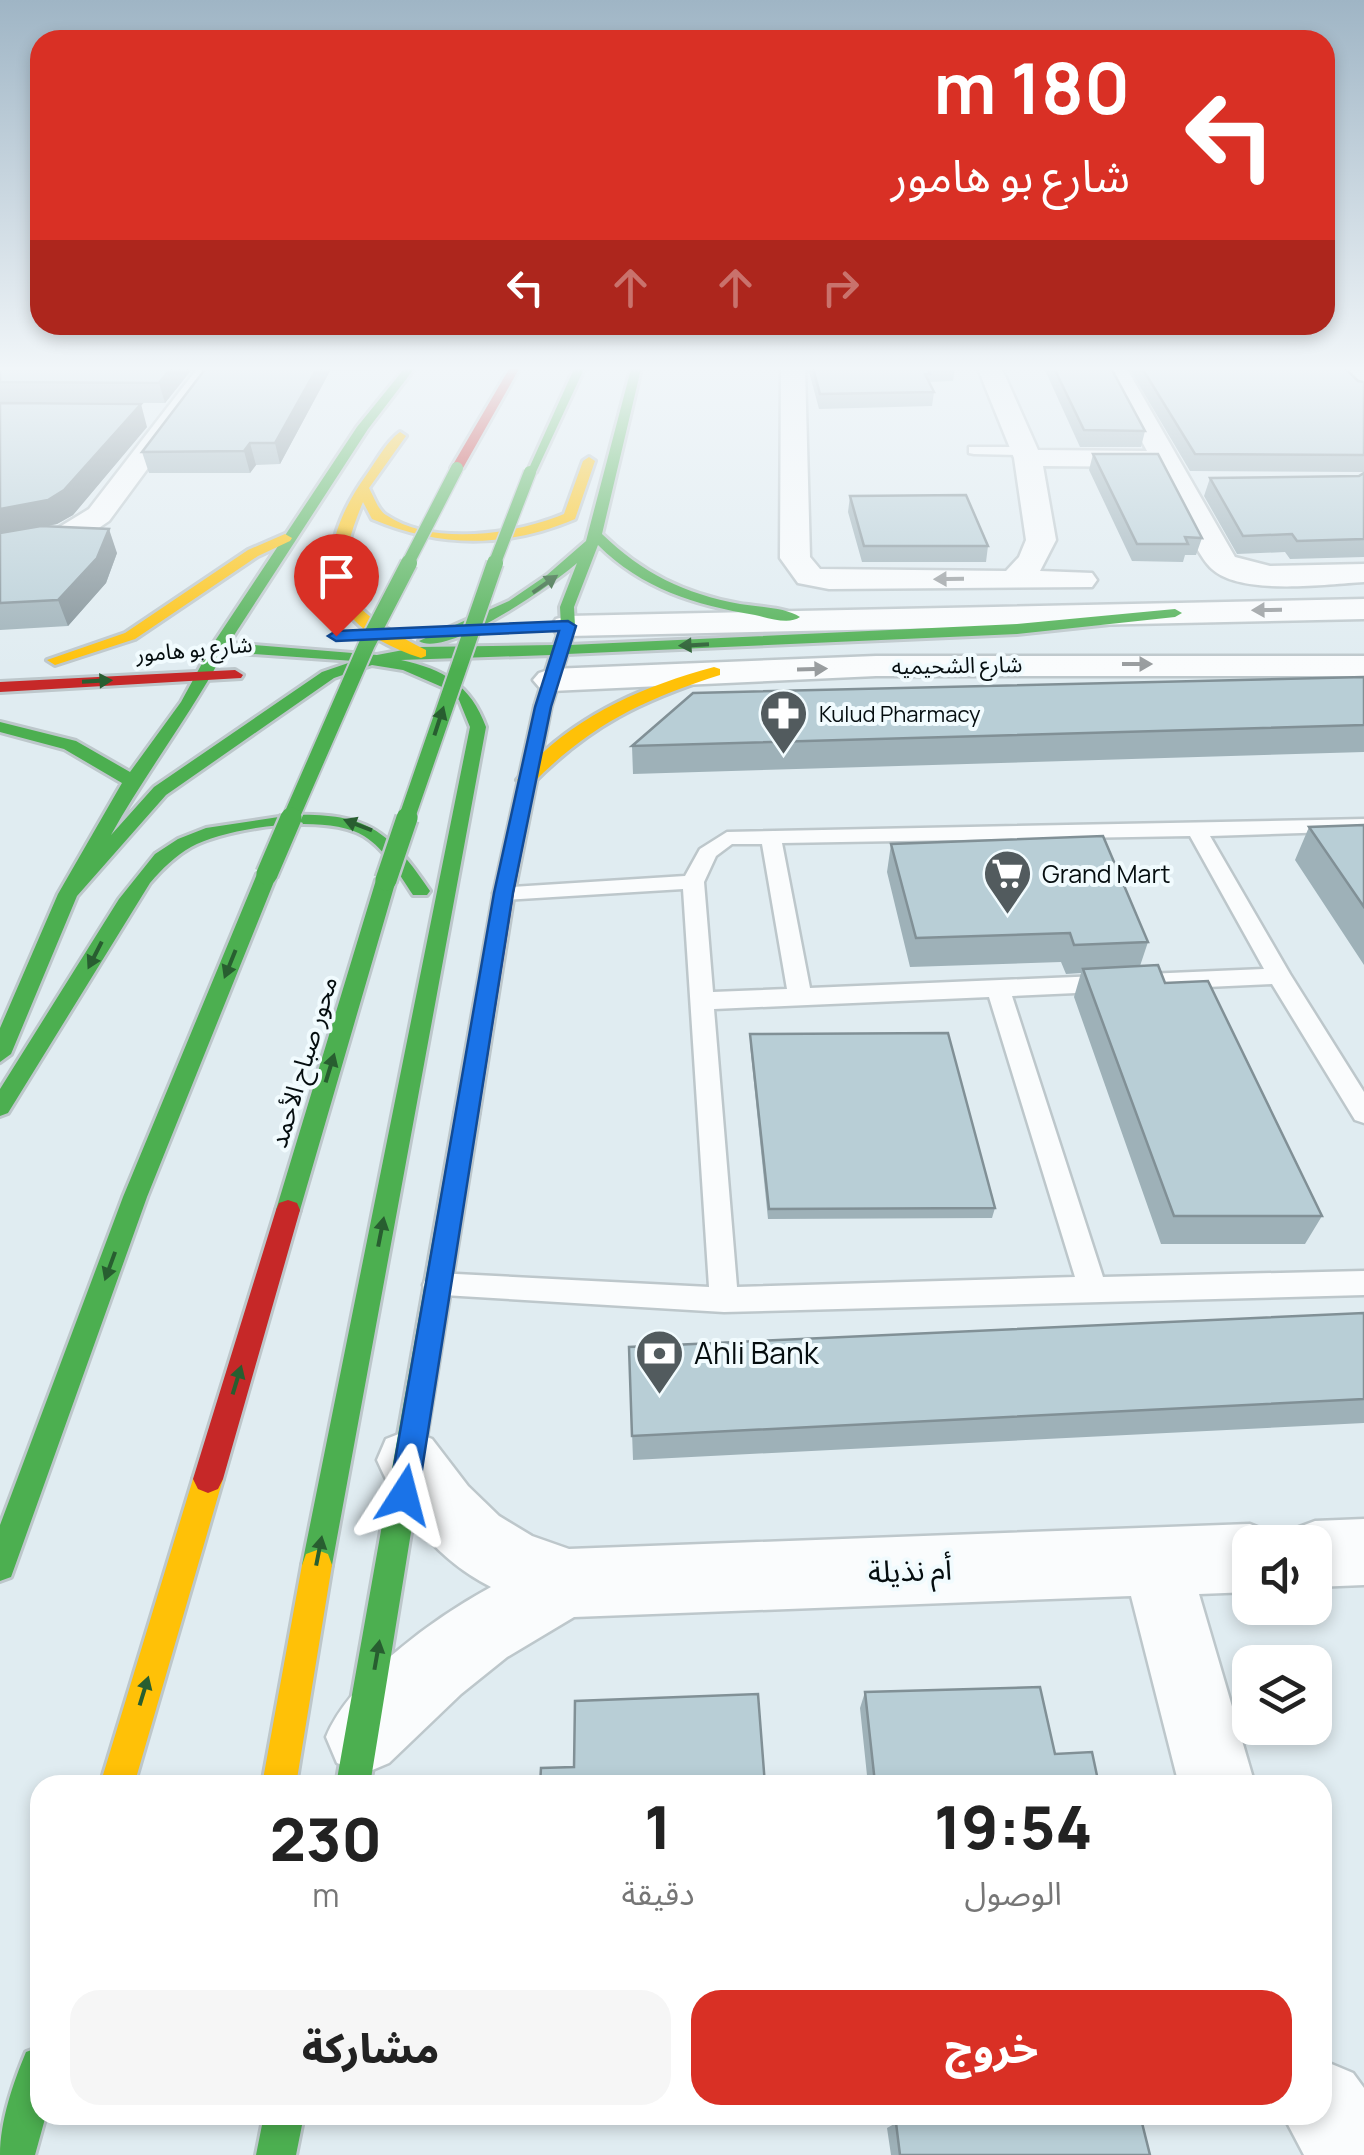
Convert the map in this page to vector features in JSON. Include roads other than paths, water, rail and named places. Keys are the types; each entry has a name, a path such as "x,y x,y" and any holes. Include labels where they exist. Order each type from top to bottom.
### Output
{"main road":[{"path":"0,1054 68,894 132,781 189,703 219,647 336,470"},
{"path":"261,698 493,679 375,632 340,599 332,581 340,532 376,470"},
{"path":"0,1566 135,1196 266,874 367,644 455,470"},
{"name":"محور صباح الأحمد","path":"121,1775 386,880 466,638 531,470"},
{"path":"363,488 374,514 394,524 479,536 533,532 570,516 586,470"},
{"path":"358,1761 547,653 595,535 611,470"},
{"path":"55,660 130,636 253,553 296,534"},
{"path":"595,535 625,566 674,595 807,619"},
{"path":"0,687 267,673 414,650 534,592 570,564 595,535"},
{"path":"414,650 547,653 1016,629 1175,613"},
{"name":"شارع بو هامور","path":"184,650 375,632 466,628 547,653"},
{"path":"219,647 364,660 452,684 472,707 478,727 291,1698 279,1775"},
{"name":"شارع بو هامور","path":"27,662 153,653"},
{"path":"68,894 160,792 297,695 328,675 364,660"},
{"path":"526,780 555,747 590,718 632,698 714,672"},
{"path":"149,705 225,700"},
{"path":"0,708 78,706"},
{"path":"0,727 47,734 70,743 132,781"},
{"path":"0,1107 148,870 172,848 202,832 236,824 350,820 386,837 440,923"},
{"path":"16,2155 30,2103"},
{"path":"270,2125 275,2155"},
{"path":"275,2155 282,2125"}],"street":[{"path":"0,548 41,544 87,526 100,515 133,470"},
{"path":"795,470 795,558 809,576 829,580 1081,580 1175,613"},
{"path":"1016,579 1033,560 1041,540 1028,470"},
{"path":"1171,470 1223,563 1233,571 1364,574"},
{"path":"1185,470 1218,483"},
{"path":"1041,540 1081,580"},
{"name":"شارع الشحيميه","path":"547,653 807,619 1364,609"},
{"name":"شارع الشحيميه","path":"547,653 714,672 1033,664 1355,668"},
{"name":"أم نذيلة","path":"409,1460 451,1519 476,1545 509,1563 569,1583 1232,1559"},
{"path":"1332,1553 1364,1552"},
{"path":"1156,1562 1213,1775"},
{"name":"أم نذيلة","path":"358,1761 466,1640 509,1612 569,1583"},
{"path":"1332,2119 1364,2152"}],"lane":[{"path":"724,1300 693,882 708,853 727,838 1364,825"},
{"path":"1197,830 1279,976 1364,1113"},
{"path":"771,838 800,997"},
{"path":"504,893 693,882"},
{"path":"699,1001 1279,976"},
{"path":"998,989 1093,1288"},
{"path":"437,1286 724,1300 1364,1283"}],"place":[{"name":"Kulud Pharmacy","path":"784,756"},
{"name":"Grand Mart","path":"1007,916"},
{"name":"Ahli Bank","path":"659,1396"}]}
